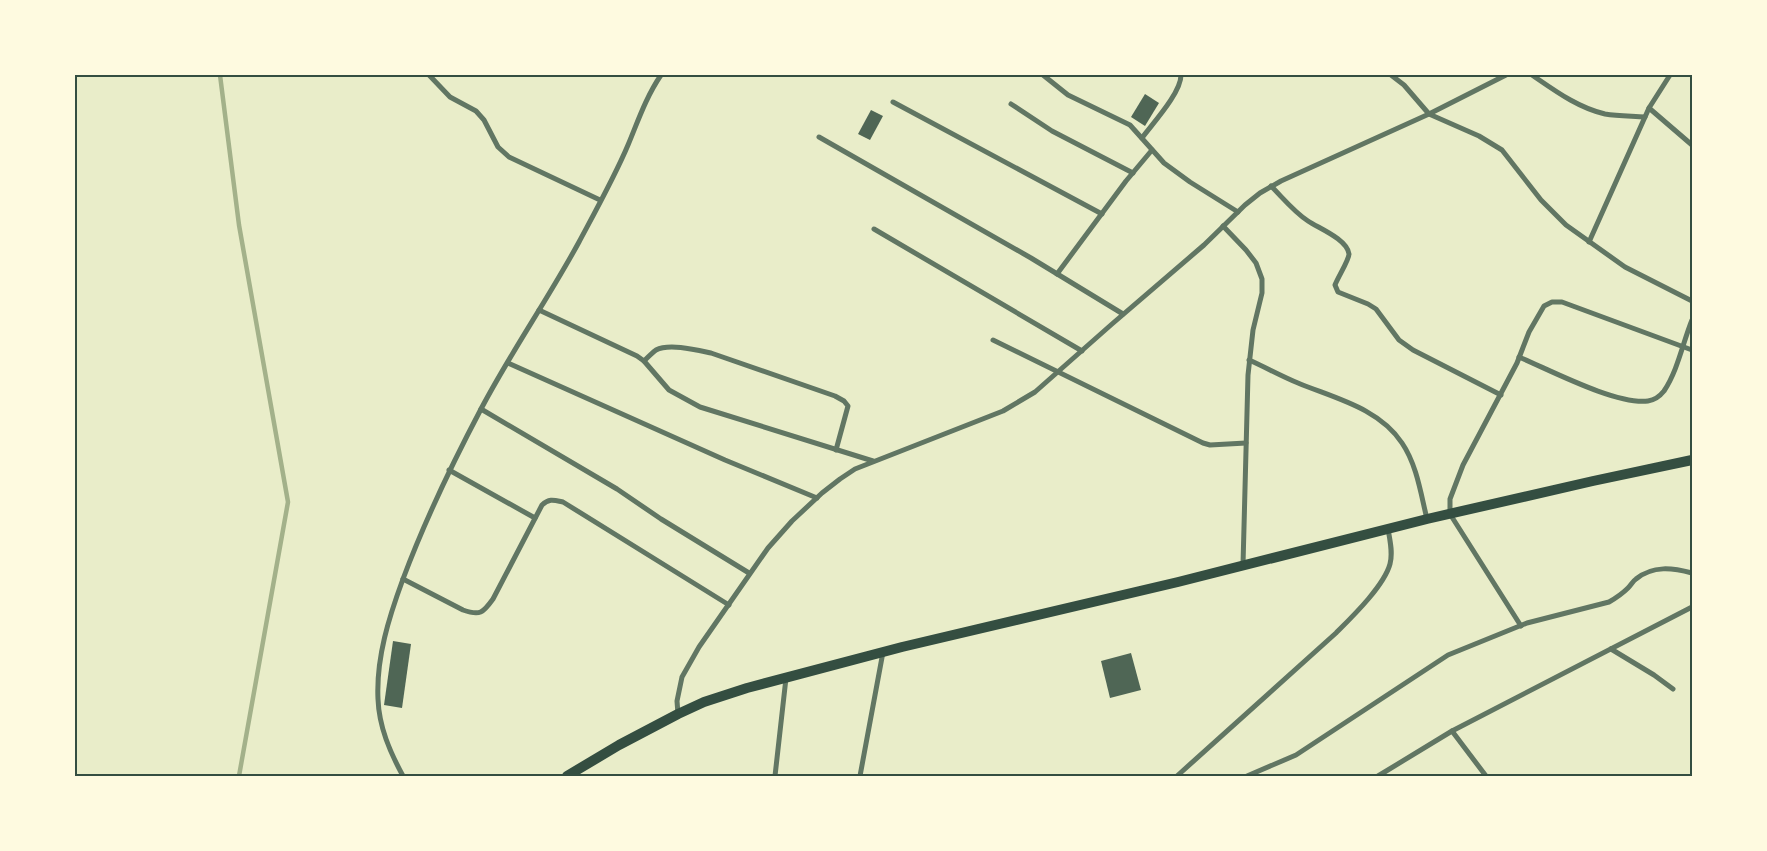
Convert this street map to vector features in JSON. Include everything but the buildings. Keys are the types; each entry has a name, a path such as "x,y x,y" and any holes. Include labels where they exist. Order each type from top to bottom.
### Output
{"main road":[{"path":"567,776 619,745 678,714 718,697 883,652 1388,529 1692,460"}],"street":[{"path":"429,75 450,97 476,111 484,120 498,148 509,157 600,200"},
{"path":"403,776 385,738 380,718 378,682 388,622 403,579 449,470 481,408 571,256 627,146 645,103 661,75"},
{"path":"1043,75 1068,94 1130,125 1175,172 1238,212"},
{"path":"1142,138 1168,102 1181,80 1181,75"},
{"path":"1392,75 1404,85 1429,114 1479,136 1502,150 1554,215 1589,242 1625,267 1692,301"},
{"path":"678,714 677,696 682,677 699,647 749,573 778,536 840,478 872,462 1002,411 1035,392 1204,245 1260,193 1271,186 1429,114 1506,75"},
{"path":"1532,75 1564,96 1592,110 1606,114 1645,117"},
{"path":"1589,242 1649,108 1670,75"},
{"path":"894,102 1102,214"},
{"path":"1011,104 1052,131 1133,173"},
{"path":"1649,108 1692,145"},
{"path":"819,137 1123,314"},
{"path":"1057,274 1152,150"},
{"path":"1271,186 1297,214 1331,234 1347,248 1349,254 1347,261 1335,285 1338,292 1376,309 1399,340 1412,350 1501,395"},
{"path":"1223,226 1256,263 1262,279 1262,293 1253,330 1249,360 1242,566"},
{"path":"874,229 1082,351"},
{"path":"1520,626 1450,514 1450,499 1463,465 1501,395 1535,320 1544,306 1552,302 1562,302 1692,350"},
{"path":"539,310 644,361 669,390 700,407 872,462"},
{"path":"1519,356 1600,392 1638,401 1650,401 1663,391 1670,379 1692,320"},
{"path":"992,340 1203,443 1210,445 1246,443"},
{"path":"644,361 657,350 670,348 695,350 711,353 835,396 844,401 848,406 836,450"},
{"path":"1249,360 1362,409 1390,429 1402,443 1410,459 1428,520"},
{"path":"508,363 725,460 817,498"},
{"path":"481,408 617,489 661,519 749,573"},
{"path":"449,470 535,518"},
{"path":"403,579 463,610 473,614 480,613 486,609 493,599 542,505 547,500 563,502 729,605"},
{"path":"1177,776 1361,608 1390,565 1392,552 1388,529"},
{"path":"1247,776 1296,755 1448,655 1543,618 1609,602 1635,579 1656,570 1677,568 1692,573"},
{"path":"1380,775 1452,732 1692,607"},
{"path":"1611,649 1673,689"},
{"path":"860,776 883,652"},
{"path":"775,776 786,678"},
{"path":"1452,732 1486,776"}],"waterway":[{"path":"220,75 239,225 288,502 239,776"}]}
